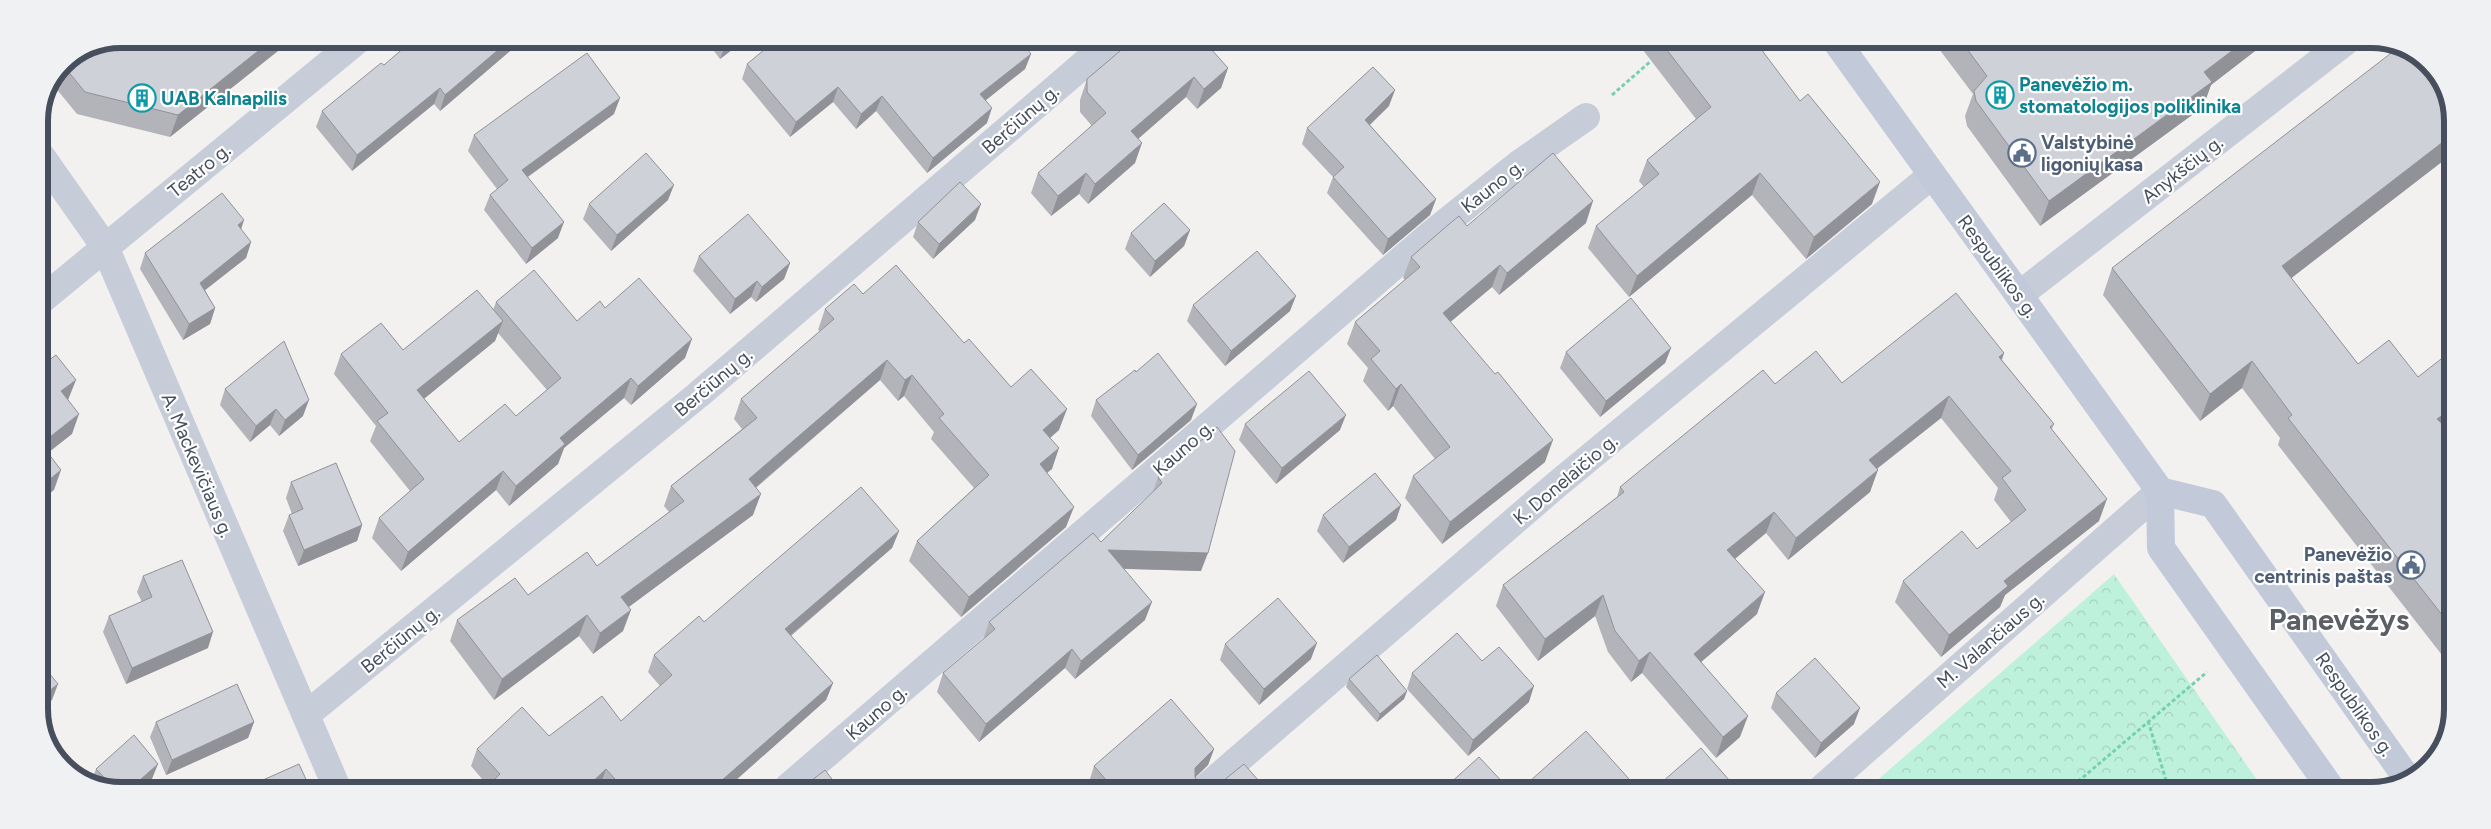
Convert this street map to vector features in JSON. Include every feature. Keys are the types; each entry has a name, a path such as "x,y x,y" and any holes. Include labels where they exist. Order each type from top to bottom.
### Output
{"main road":[{"name":"Respublikos g.","path":"1840,47 2160,491 2214,504 2404,773"},
{"path":"2160,491 2161,548 2326,782"}],"street":[{"name":"Teatro g.","path":"47,295 349,47"},
{"name":"Berčiūnų g.","path":"306,715 698,396 1104,47"},
{"name":"Anykščių g.","path":"2019,295 2339,47"},
{"name":"Kauno g.","path":"794,782 1430,235 1519,164 1586,116"},
{"name":"A. Mackevičiaus g.","path":"47,165 105,247 334,782"},
{"name":"K. Donelaičio g.","path":"1212,782 1555,486 1932,175"},
{"name":"M. Valančiaus g.","path":"1829,782 2160,491"}],"path":[{"path":"1586,116 1651,61"},
{"path":"2077,782 2233,649"},
{"path":"2148,721 2167,782"}],"green space":[{"path":"2114,574 2258,782 1875,782"}],"building":[{"path":"121,47 263,47 178,115 85,92 68,71 80,60 93,53 107,49"},
{"path":"405,47 502,47 445,95 440,88 357,155 322,111 381,63 384,65"},
{"path":"768,47 1026,47 1031,54 980,94 992,108 933,158 882,96 861,114 838,87 796,122 747,64"},
{"path":"1125,47 1209,47 1228,68 1204,89 1194,77 1131,131 1142,143 1095,184 1086,173 1058,196 1038,173 1106,113 1087,92 1087,79"},
{"path":"1665,47 1760,47 1800,101 1808,94 1880,182 1814,237 1760,173 1637,276 1596,226 1659,174 1647,160 1711,107"},
{"path":"1965,47 2237,47 2204,72 2212,82 2049,201 1976,101 1974,91 1987,76"},
{"path":"2393,51 2411,60 2428,76 2434,84 2442,107 2443,142 2282,266 2358,364 2389,340 2418,377 2443,357 2444,414 2437,419 2444,425 2444,617 2288,418 2292,415 2252,361 2210,394 2112,268"},
{"path":"587,53 620,98 522,170 564,222 532,248 490,195 508,180 474,135"},
{"path":"1373,67 1395,90 1365,120 1436,199 1388,239 1333,177 1344,167 1307,128"},
{"path":"646,153 674,185 617,235 589,204"},
{"path":"1553,153 1593,201 1507,273 1500,265 1443,313 1495,374 1498,372 1553,440 1450,522 1413,476 1450,447 1401,384 1396,389 1371,359 1380,351 1355,322 1420,267 1411,257 1448,225 1459,216 1467,226"},
{"path":"960,182 981,204 939,244 918,222"},
{"path":"222,193 244,220 238,225 251,242 200,283 215,308 189,324 145,253"},
{"path":"1164,203 1190,230 1155,261 1131,233"},
{"path":"748,214 790,263 762,287 757,281 735,299 699,256"},
{"path":"1257,251 1296,296 1231,351 1193,305"},
{"path":"896,265 964,343 969,339 1011,387 1031,369 1067,409 1043,430 1059,448 1040,464 1074,507 969,597 917,541 989,475 939,418 944,414 912,375 905,380 887,360 749,479 761,494 621,597 631,610 600,633 587,615 502,679 457,620 515,578 528,595 587,552 597,566 684,501 671,486 757,418 741,399 834,319 825,309 854,284 863,294"},
{"path":"534,270 577,321 600,301 605,308 639,278 692,339 638,386 631,378 560,438 565,444 516,486 503,471 408,552 379,518 424,479 377,421 388,413 341,354 381,323 403,350 477,290 503,321 417,390 459,442 505,404 516,416 561,378 496,302"},
{"path":"1956,293 2004,353 1999,357 2054,424 2050,427 2107,499 2004,581 2008,586 1949,635 1903,581 1962,531 1977,549 2026,510 2002,478 2011,471 1949,396 1869,460 1878,470 1796,538 1774,512 1727,550 1765,592 1694,654 1748,716 1723,737 1650,652 1639,661 1615,631 1603,595 1545,639 1503,585 1624,492 1620,487 1763,370 1775,384 1816,351 1842,383"},
{"path":"1631,298 1671,348 1606,401 1566,352"},
{"path":"284,341 309,400 285,420 276,409 256,426 225,389"},
{"path":"1158,353 1197,404 1138,455 1096,400 1135,370 1136,372"},
{"path":"56,355 76,380 61,391 79,414 48,439 47,361"},
{"path":"1309,371 1346,415 1282,468 1245,424"},
{"path":"1217,427 1235,451 1208,553 1108,550 1152,602 1081,661 1072,649 986,724 943,673 995,629 989,622 1093,533 1101,542 1162,483 1158,477"},
{"path":"48,453 61,470 48,481"},
{"path":"336,463 362,525 304,550 289,515 303,509 291,482"},
{"path":"1375,473 1401,505 1349,547 1323,515"},
{"path":"861,487 899,531 785,629 833,683 720,782 618,782 606,769 592,782 492,782 500,774 477,749 522,707 549,736 602,696 621,721 672,675 654,655 699,616 704,622"},
{"path":"182,560 213,632 132,668 109,616 152,597 143,576"},
{"path":"1278,598 1317,643 1264,689 1225,644"},
{"path":"1457,633 1482,661 1499,647 1534,686 1473,740 1412,673"},
{"path":"1377,655 1407,691 1380,714 1349,679"},
{"path":"1815,658 1860,708 1821,743 1776,693"},
{"path":"48,672 58,684 48,692"},
{"path":"237,684 254,722 172,760 156,722"},
{"path":"1171,699 1214,749 1195,768 1197,782 1108,782 1094,766"},
{"path":"1586,731 1632,782 1529,782"},
{"path":"134,735 158,764 138,782 106,780 96,769"},
{"path":"1701,748 1731,782 1662,782"},
{"path":"1479,757 1502,782 1451,782"},
{"path":"299,764 307,782 258,782"},
{"path":"1244,764 1260,782 1222,782"},
{"path":"825,770 834,782 810,782"}],"place":[{"name":"Panevėžio m. stomatologijos poliklinika","path":"2000,95"},
{"name":"UAB Kalnapilis","path":"142,98"},
{"name":"Valstybinė ligonių kasa","path":"2022,153"},
{"name":"Panevėžio centrinis paštas","path":"2411,565"}],"district":[{"name":"Panevėžys","path":"2339,620"}]}
